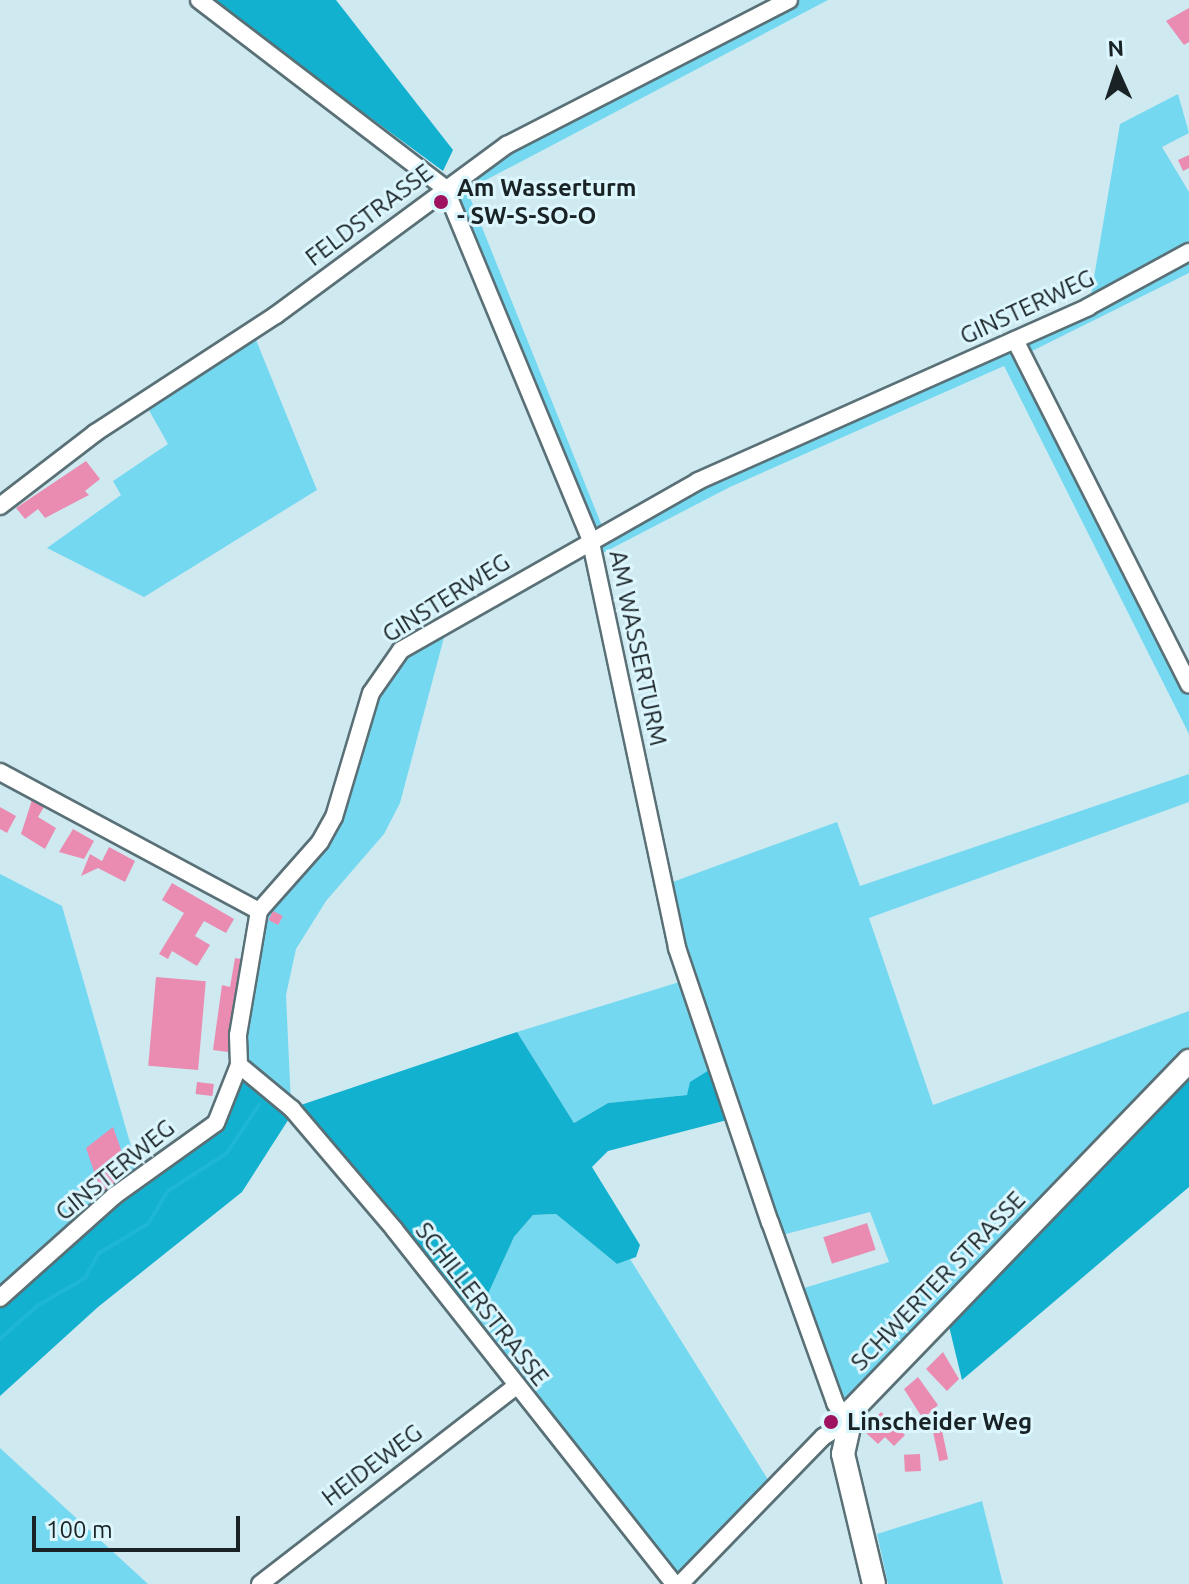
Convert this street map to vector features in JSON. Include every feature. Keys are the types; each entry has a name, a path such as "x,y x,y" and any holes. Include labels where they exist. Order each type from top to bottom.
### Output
{"main road":[{"name":"SCHWERTER STRASSE","path":"847,1422 864,1394 1189,1061"},
{"path":"847,1422 846,1474 874,1584"}],"street":[{"path":"199,0 445,188"},
{"name":"FELDSTRASSE","path":"0,506 95,433 276,315 507,145 789,0"},
{"name":"AM WASSERTURM","path":"445,188 590,538 677,948 775,1236 835,1403 847,1422"},
{"name":"GINSTERWEG","path":"0,1298 114,1196 216,1123 239,1065 238,1035 259,911 320,842 334,817 371,693 383,669 401,650 590,538 698,481 1088,307 1189,252"},
{"path":"1015,340 1189,685"},
{"path":"0,772 259,911"},
{"name":"SCHILLERSTRASSE","path":"239,1065 302,1121 677,1584"},
{"name":"HEIDEWEG","path":"260,1584 516,1386"},
{"path":"677,1584 823,1437 847,1422"}],"shaded area":[{"path":"210,0 336,0 453,150 443,171"},
{"path":"800,0 828,0 467,190 602,526 596,526 455,191 510,148"},
{"path":"1178,94 1189,133 1162,147 1189,192 1189,243 1090,301 1120,124"},
{"path":"1189,257 1189,273 1028,353 1029,338"},
{"path":"254,335 317,490 144,597 47,548 121,495 113,481 168,444 146,405"},
{"path":"1012,349 1189,693 1189,734 1004,366 730,487 597,556 598,540 697,485"},
{"path":"447,626 400,803 384,834 326,901 296,949 286,995 291,1104 241,1062 263,912 322,843 374,694 389,668"},
{"path":"1189,774 1189,802 869,918 933,1105 1189,1011 1189,1055 843,1409 801,1289 889,1262 870,1212 782,1235 707,1024 667,884 837,822 860,886"},
{"path":"0,874 62,906 139,1174 0,1295"},
{"path":"686,980 714,1067 687,1095 608,1103 574,1123 517,1032"},
{"path":"517,1032 574,1123 608,1103 687,1095 690,1082 714,1067 731,1119 608,1151 592,1167 640,1245 636,1257 617,1264 556,1214 533,1215 514,1237 488,1294 456,1306 295,1107"},
{"path":"1189,1068 1189,1187 962,1380 947,1318"},
{"path":"241,1071 292,1114 242,1192 98,1307 0,1396 0,1302 116,1198 217,1125"},
{"path":"556,1214 617,1264 630,1259 772,1486 678,1581 456,1306 488,1294 514,1237 533,1215"},
{"path":"0,1448 148,1584 0,1584"},
{"path":"982,1501 1003,1584 888,1584 877,1534"}],"building":[{"path":"1189,8 1189,42 1184,45 1166,21"},
{"path":"1189,155 1189,168 1183,171 1178,160"},
{"path":"86,461 100,479 85,491 89,495 45,518 38,509 25,519 16,508"},
{"path":"32,800 44,807 38,817 56,828 45,849 21,834"},
{"path":"0,807 16,816 7,833 0,829"},
{"path":"73,829 94,841 84,859 59,852"},
{"path":"109,847 135,861 125,882 98,868 81,876 90,854 102,861"},
{"path":"172,883 234,919 226,933 204,921 195,936 210,945 197,966 172,951 168,959 159,954 184,913 162,900"},
{"path":"273,911 283,916 278,925 268,920"},
{"path":"235,958 241,959 228,1052 213,1050 222,985 230,987"},
{"path":"156,977 206,981 198,1070 148,1066"},
{"path":"197,1082 214,1084 212,1096 196,1094"},
{"path":"113,1127 130,1175 103,1198 86,1148"},
{"path":"867,1223 876,1250 832,1264 823,1237"},
{"path":"943,1352 959,1379 947,1391 926,1369"},
{"path":"918,1377 938,1405 923,1419 904,1389"},
{"path":"881,1412 905,1435 894,1446 885,1437 878,1444 864,1431"},
{"path":"961,1415 965,1428 951,1431 949,1424 942,1426 940,1416"},
{"path":"941,1426 948,1459 939,1461 932,1428"},
{"path":"920,1454 921,1471 905,1472 904,1455"}],"waterway":[{"path":"0,1339 37,1306 85,1278 99,1253 148,1224 168,1191 227,1153 259,1105"}],"place":[{"name":"Am Wasserturm - SW-S-SO-O","path":"441,202"},
{"name":"Linscheider Weg","path":"831,1422"}]}
